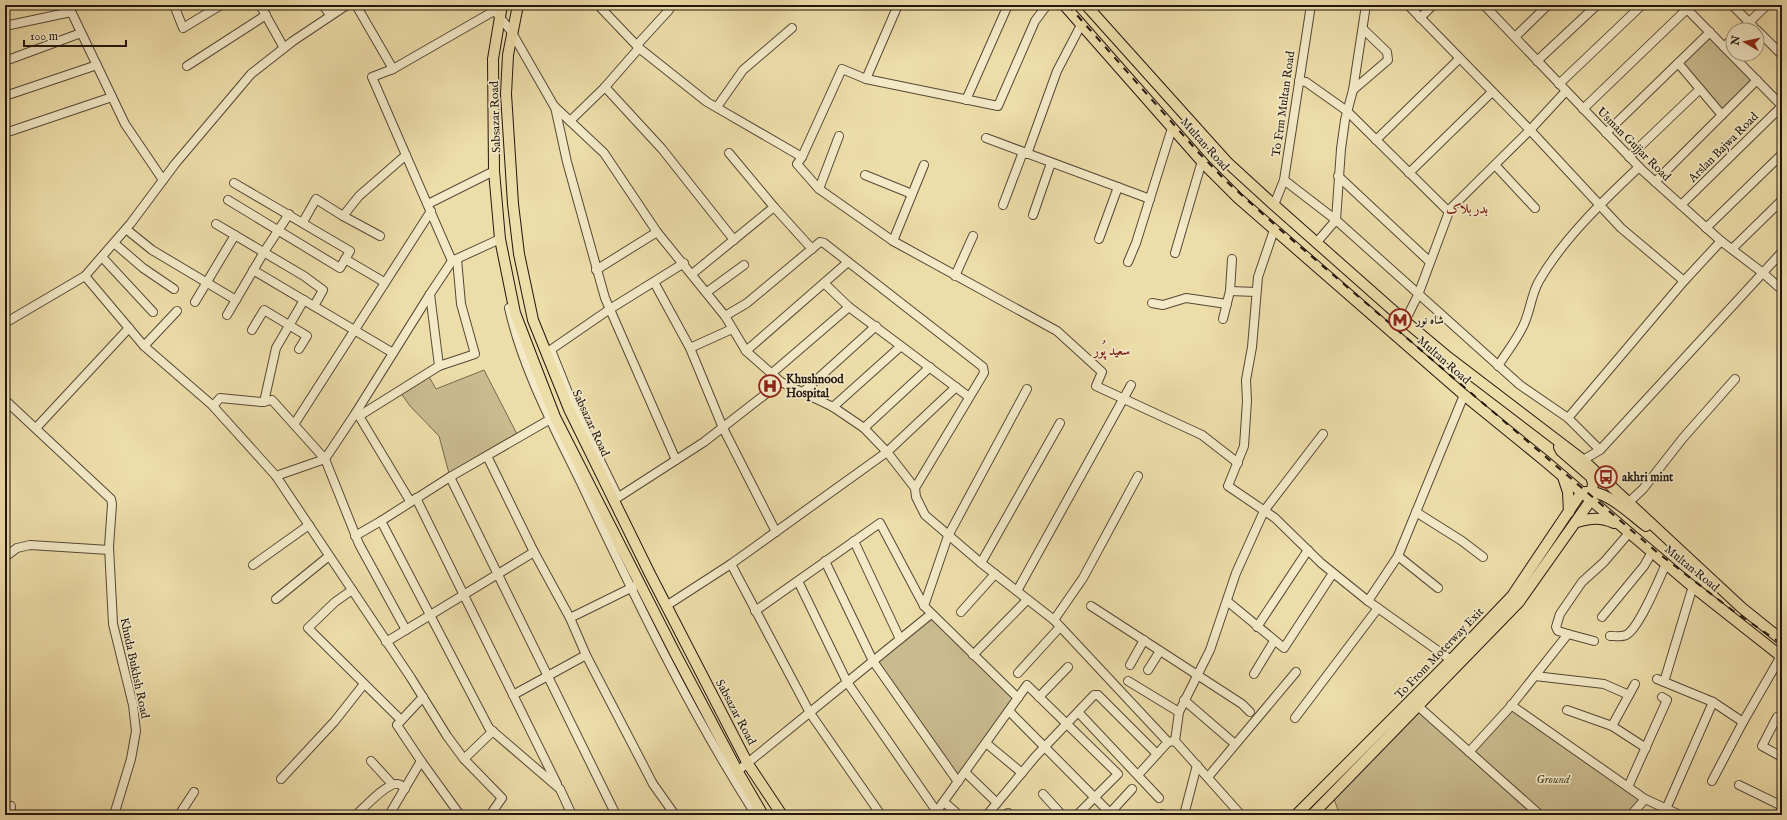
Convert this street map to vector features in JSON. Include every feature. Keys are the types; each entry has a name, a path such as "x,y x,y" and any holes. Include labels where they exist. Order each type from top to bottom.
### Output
{"main road":[{"name":"Sabsazar Road","path":"518,5 511,31 506,94 518,254 533,320 548,351 569,409 616,499 622,518 666,606 748,764 782,815"},
{"name":"Multan Road","path":"1064,5 1172,128 1238,198 1464,395 1582,493 1592,496 1629,533 1693,586 1782,656"},
{"name":"Multan Road","path":"1086,5 1228,163 1274,205 1448,357 1583,460 1742,608 1782,640"},
{"name":"Sabsazar Road","path":"496,9 493,59 492,172 498,240 515,313 553,418 611,525 635,586 735,774 763,815"},
{"path":"1556,439 1561,452 1591,478 1592,496 1603,494 1649,528 1662,534"},
{"path":"1562,476 1568,492 1569,512"},
{"name":"To From Moterway Exit","path":"1296,815 1451,660 1512,596 1582,493"},
{"name":"To From Moterway Exit","path":"1312,815 1419,707 1519,602 1577,522 1592,496"},
{"path":"611,525 622,518"},
{"path":"1577,522 1589,518 1603,518 1620,525"}],"street":[{"path":"174,5 182,28 220,5"},
{"path":"260,5 284,48"},
{"path":"323,5 330,15"},
{"path":"5,324 85,276 126,229 163,180 251,74 284,48 330,15 347,5"},
{"path":"356,5 393,69"},
{"path":"598,5 638,46 707,102 802,157"},
{"path":"570,122 605,87 669,10 668,5"},
{"path":"866,79 872,60 898,5"},
{"path":"966,100 1008,5"},
{"path":"1047,5 1035,21 998,106 866,79 842,69 802,157 797,164 818,189 893,241 1057,332 1102,372 1096,386 1202,435 1238,463"},
{"name":"To Frm Multan Road","path":"1274,205 1284,180 1311,5"},
{"path":"1317,242 1336,220 1338,176 1347,111 1353,90 1366,5"},
{"path":"1408,5 1459,59 1530,130 1620,228 1684,281"},
{"path":"1420,18 1433,5"},
{"path":"1515,37 1548,5"},
{"path":"1537,61 1597,5"},
{"path":"1559,84 1642,5"},
{"path":"1732,5 1749,22 1767,5"},
{"name":"Usman Gujjar Road","path":"1490,7 1537,61 1638,167 1721,241 1781,287"},
{"path":"1583,109 1685,7 1782,106"},
{"path":"5,26 70,8 125,124 163,180"},
{"path":"357,415 439,366 475,354 461,304 455,260 429,207 372,77 393,69 496,9 511,31 554,106 604,153 657,232 684,263 725,316 746,351 781,382 833,407 864,428 887,452 915,488 916,497 925,515 994,574 1054,620 1171,742 1208,776 1241,815"},
{"path":"188,66 266,15"},
{"path":"1003,205 1054,78 1081,24"},
{"path":"717,107 743,70 792,28"},
{"path":"1353,90 1388,60 1387,52 1363,29"},
{"path":"1606,133 1710,32"},
{"path":"5,61 81,33"},
{"path":"1765,38 1782,56"},
{"path":"1376,140 1459,59"},
{"path":"1678,63 1722,115"},
{"path":"5,96 97,65"},
{"path":"1655,182 1757,80"},
{"path":"1299,81 1306,82 1347,111 1449,212"},
{"path":"605,87 662,149 734,240"},
{"path":"1629,157 1700,89"},
{"path":"1405,321 1418,294 1450,209 1530,130 1566,91"},
{"path":"1410,173 1492,92"},
{"path":"5,133 112,97"},
{"path":"554,106 567,162 596,270 610,309 676,460"},
{"name":"Arslan Bajwa Road","path":"1681,205 1782,106"},
{"path":"1128,262 1150,199 1172,128"},
{"path":"818,189 839,136"},
{"path":"986,138 1150,199"},
{"path":"729,153 774,207 812,249"},
{"path":"1706,228 1782,154"},
{"path":"343,216 358,196 406,155"},
{"path":"1175,253 1202,161"},
{"path":"1033,215 1051,163"},
{"path":"893,241 924,165"},
{"path":"1495,165 1535,208"},
{"path":"1498,366 1526,320 1531,300 1539,282 1564,247 1599,205 1638,167"},
{"path":"295,423 384,282 429,207 492,172"},
{"path":"865,175 912,194"},
{"path":"1338,176 1430,262"},
{"path":"1284,180 1336,220 1520,385 1568,418 1600,450"},
{"path":"228,200 340,268 350,251 303,222 234,183"},
{"path":"1099,239 1118,187"},
{"path":"303,222 316,199 343,216 380,236"},
{"path":"1732,249 1782,200"},
{"path":"692,274 774,207"},
{"path":"227,315 264,252 289,214"},
{"path":"216,224 304,276 323,290 314,306"},
{"path":"126,229 152,250 236,300"},
{"path":"1274,230 1258,277 1252,346 1246,385 1246,431 1244,446 1228,486 1275,518 1333,573 1368,601 1451,660"},
{"path":"596,270 657,232"},
{"path":"195,302 235,235"},
{"path":"955,276 973,236"},
{"path":"276,476 325,459 357,415 393,353 430,294 455,260 498,240"},
{"path":"1568,418 1684,281 1721,241"},
{"path":"725,316 747,303 820,242 824,243 983,367 984,373 915,488"},
{"path":"114,243 143,268 174,289"},
{"path":"1583,460 1600,450 1782,252"},
{"path":"102,257 153,312"},
{"path":"345,259 384,282"},
{"path":"1223,318 1230,291 1232,259"},
{"path":"746,351 848,262"},
{"path":"548,351 610,309 684,263"},
{"path":"707,292 744,265"},
{"path":"253,270 393,353"},
{"path":"85,276 144,346 214,406 276,476 423,697 447,736 464,759 502,798 490,815"},
{"path":"654,282 690,348 723,428 776,532"},
{"path":"824,283 850,307 969,397"},
{"path":"1230,291 1256,292"},
{"path":"430,294 439,366"},
{"path":"1152,303 1163,305 1186,298 1227,304"},
{"path":"264,402 276,348 304,300"},
{"path":"771,374 850,307"},
{"path":"252,330 264,310 290,324 307,336 299,349"},
{"path":"144,346 168,324 177,311"},
{"path":"803,392 876,326"},
{"path":"36,428 129,328"},
{"path":"690,348 732,329"},
{"path":"833,407 902,346"},
{"path":"864,428 930,367"},
{"path":"1629,502 1643,489 1683,438 1735,380"},
{"path":"616,499 723,428 781,382"},
{"path":"1017,592 1131,385"},
{"path":"666,606 776,532 887,452 956,387"},
{"path":"924,606 948,536 1027,389"},
{"path":"1368,601 1398,556 1464,395"},
{"path":"214,406 220,398 264,402 272,400 295,423 325,459 355,536 406,630"},
{"name":"Khuda Bukhsh Road","path":"5,400 111,499 112,510 109,550 113,624 133,705 136,731 131,758 114,815"},
{"path":"357,415 413,500 514,695 572,815"},
{"path":"355,536 450,477 553,418 635,586 570,618"},
{"path":"981,563 1060,424"},
{"path":"1138,775 1157,754 1171,742 1179,712 1210,650 1236,573 1264,511 1323,434"},
{"path":"487,456 534,552 570,618 586,655 653,784 674,815"},
{"path":"1054,620 1083,578 1138,476"},
{"path":"450,477 616,815"},
{"path":"1416,512 1462,541 1483,557"},
{"path":"381,521 478,707 493,731 560,788"},
{"path":"755,611 880,523 924,606 1018,698"},
{"path":"253,565 309,525"},
{"path":"1594,641 1558,631 1556,627 1560,614 1582,582 1604,562 1629,533"},
{"path":"854,541 900,639"},
{"path":"5,557 17,548 30,545 109,550"},
{"path":"1257,627 1308,550"},
{"path":"386,642 534,552"},
{"path":"1602,617 1644,566 1652,552"},
{"path":"276,599 329,556"},
{"path":"1398,556 1438,588"},
{"path":"825,561 873,661 958,782"},
{"path":"730,564 810,713 881,815"},
{"path":"1610,636 1625,635 1631,631 1638,622 1666,564"},
{"path":"1226,601 1284,648 1333,573"},
{"path":"961,612 994,574"},
{"path":"798,581 848,682 935,813 1027,685 1118,774 1079,813"},
{"path":"1693,586 1661,681 1713,702 1743,722"},
{"path":"352,590 335,602 308,628 401,720"},
{"path":"973,655 1027,600"},
{"path":"1091,606 1242,704 1250,712"},
{"path":"1295,718 1378,608"},
{"path":"756,815 735,774 931,614"},
{"path":"1018,673 1060,627"},
{"path":"1469,752 1511,706 1568,634"},
{"path":"1130,665 1144,640"},
{"path":"1254,674 1274,641"},
{"path":"1148,670 1160,651"},
{"path":"514,695 586,655"},
{"path":"1712,781 1743,722 1782,656"},
{"path":"1039,697 1068,667"},
{"path":"1208,776 1296,672"},
{"path":"1535,676 1604,684 1629,695"},
{"path":"1128,681 1179,712"},
{"path":"281,779 334,722 364,684"},
{"path":"1612,726 1636,684"},
{"path":"987,815 1044,748 1092,696 1098,695 1157,754"},
{"path":"423,697 397,725 420,761 460,815"},
{"path":"1628,787 1667,700 1662,698"},
{"path":"1184,700 1236,744"},
{"path":"1666,809 1713,702"},
{"path":"1511,706 1645,799 1678,815"},
{"path":"1419,707 1540,815"},
{"path":"1567,710 1612,726 1646,748"},
{"path":"1009,711 1111,814 1132,790"},
{"path":"1078,712 1159,798"},
{"path":"1782,720 1777,718 1762,746 1782,756"},
{"path":"464,759 493,731"},
{"path":"986,743 1022,773"},
{"path":"371,761 392,784"},
{"path":"389,815 420,761"},
{"path":"1184,815 1197,765"},
{"path":"965,772 997,803"},
{"path":"356,815 385,788 392,784 399,784 405,789"},
{"path":"1739,785 1782,806"},
{"path":"179,815 194,792"},
{"path":"1043,794 1062,815"},
{"path":"1631,815 1645,799"},
{"path":"944,802 959,815"},
{"path":"10,815 12,806"}],"green space":[{"path":"1710,37 1725,52 1725,62 1735,62 1753,80 1722,111 1682,63"},
{"path":"484,370 518,436 450,477 439,436 410,406 398,389 427,373 436,389"},
{"path":"931,614 1018,698 958,782 871,663"},
{"name":"Ground","path":"1511,705 1645,799 1631,815 1340,815 1332,794 1419,707 1469,752"}],"railway":[{"path":"1068,5 1199,153 1226,181 1283,232 1658,553 1732,610 1782,644"}],"place":[{"name":"شاہ نور","path":"1400,320"},
{"name":"Khushnood Hospital","path":"770,386"},
{"name":"akhri mint","path":"1606,477"}],"district":[{"name":"بدر بلاک","path":"1467,208"},
{"name":"سعید پُور","path":"1112,350"}]}
